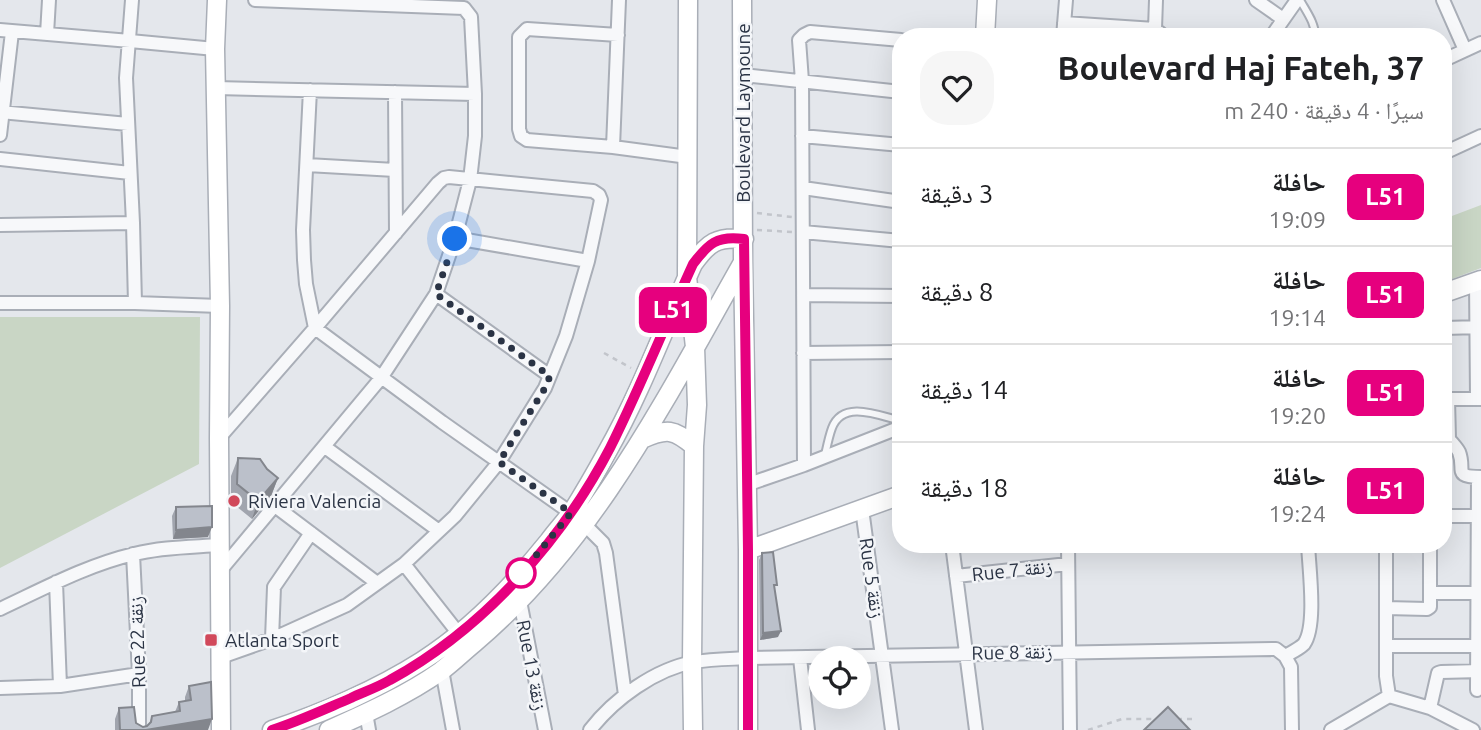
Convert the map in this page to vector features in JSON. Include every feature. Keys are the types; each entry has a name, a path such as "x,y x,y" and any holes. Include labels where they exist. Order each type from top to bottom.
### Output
{"main road":[{"path":"217,0 215,50 220,306 221,730"},
{"path":"688,0 687,277 695,347 697,405 694,446 693,730"},
{"name":"Boulevard Laymoune","path":"742,0 748,730"},
{"path":"985,28 987,0"},
{"path":"329,730 368,721 442,670 520,601 553,564 645,375 693,264 702,251 714,242 743,227"},
{"path":"272,730 295,723 388,681 424,660 490,607 577,518 642,439 743,262"},
{"path":"1452,292 1479,289"},
{"path":"642,439 656,432 673,432 694,446"},
{"path":"748,550 892,498"}],"street":[{"path":"47,34 49,0"},
{"path":"132,0 126,78 135,303"},
{"path":"220,571 382,378 436,294 455,239 470,180 475,136 471,17 464,8 456,4 255,0"},
{"path":"613,147 620,0"},
{"path":"1063,28 1066,0"},
{"path":"1156,0 1159,28"},
{"path":"1256,0 1283,19"},
{"path":"1277,28 1298,0"},
{"path":"1443,0 1465,50"},
{"path":"618,35 527,29 519,37 522,136 527,140 688,157"},
{"path":"0,135 6,31 215,50"},
{"path":"804,465 802,81 799,40 810,32 892,39"},
{"path":"1452,56 1481,43"},
{"path":"743,75 892,91"},
{"path":"216,88 475,94"},
{"path":"310,90 303,230 306,284 315,328 577,518 603,543 625,695"},
{"path":"395,92 396,233"},
{"path":"2,112 128,124"},
{"path":"802,136 892,144"},
{"path":"1452,149 1481,136"},
{"path":"0,159 130,173"},
{"path":"307,165 395,170"},
{"path":"219,438 444,178 593,191 599,195 588,261 566,337 545,388 499,462 455,516 404,564 347,605 272,639 221,657"},
{"path":"803,188 892,201"},
{"path":"0,225 133,223"},
{"path":"803,232 892,240"},
{"path":"455,239 588,261"},
{"path":"1452,399 1479,399 1479,289"},
{"path":"436,294 550,376"},
{"path":"803,295 892,296"},
{"path":"0,303 220,306"},
{"path":"1452,328 1479,327"},
{"path":"803,353 892,352"},
{"path":"746,485 892,431"},
{"path":"1452,445 1460,453 1463,474 1479,477 1480,646 1477,690"},
{"path":"325,447 439,531"},
{"path":"275,506 377,583"},
{"name":"Rue 5 زنقة","path":"862,509 892,730"},
{"path":"1452,516 1479,516"},
{"path":"272,639 274,587 311,533"},
{"path":"0,609 57,582 133,554 219,545"},
{"path":"953,553 976,730"},
{"path":"1068,553 1070,730"},
{"path":"1293,730 1291,667 1280,652 1302,647 1308,636 1311,621 1308,553"},
{"path":"1386,553 1386,676 1389,696"},
{"path":"1386,608 1427,609 1431,603 1430,553"},
{"name":"Rue 22 زنقة","path":"133,554 139,730"},
{"path":"404,564 459,634"},
{"name":"Rue 7 زنقة","path":"956,576 1068,564"},
{"path":"57,582 60,686"},
{"path":"1431,593 1478,593"},
{"name":"Rue 13 زنقة","path":"520,601 545,730"},
{"path":"1386,646 1480,646"},
{"name":"Rue 8 زنقة","path":"590,730 600,717 625,695 657,675 692,663 748,657 1068,651 1280,652"},
{"path":"800,658 808,730"},
{"path":"442,670 453,730"},
{"path":"1430,708 1438,673 1479,671"},
{"path":"0,688 60,686 139,674"},
{"path":"1331,730 1389,696 1430,708 1473,730"}],"lane":[{"path":"1298,0 1314,28"},
{"path":"825,457 832,427 838,418 849,411 892,419"}],"path":[{"path":"743,227 803,218"},
{"path":"743,227 803,232"},
{"path":"604,353 645,375"},
{"path":"1088,730 1122,719 1158,719"},
{"path":"1170,719 1195,719"}],"green space":[{"path":"1481,205 1481,268 1452,279 1452,216"},
{"path":"0,317 200,317 199,464 0,568"}],"building":[{"path":"238,458 260,459 278,478 258,501 237,484"},
{"path":"212,506 212,527 176,530 176,507"},
{"path":"773,552 777,585 774,585 781,631 763,633 762,553"},
{"path":"211,682 212,719 146,730 120,730 119,708 134,707 136,723 147,726 152,716 180,711 179,702 191,700 189,686"},
{"path":"1168,707 1190,730 1144,730"}],"bus line":[{"name":"L51","path":"272,730 295,723 388,681 424,660 490,607 533,561 571,513 608,450 645,375 693,264 702,251 714,242 733,237 744,239 748,730"}],"place":[{"name":"Riviera Valencia","path":"234,501"},
{"name":"Atlanta Sport","path":"211,640"}],"route":[{"path":"455,239 436,294 550,376 499,462 571,513 519,576 521,573"}]}
